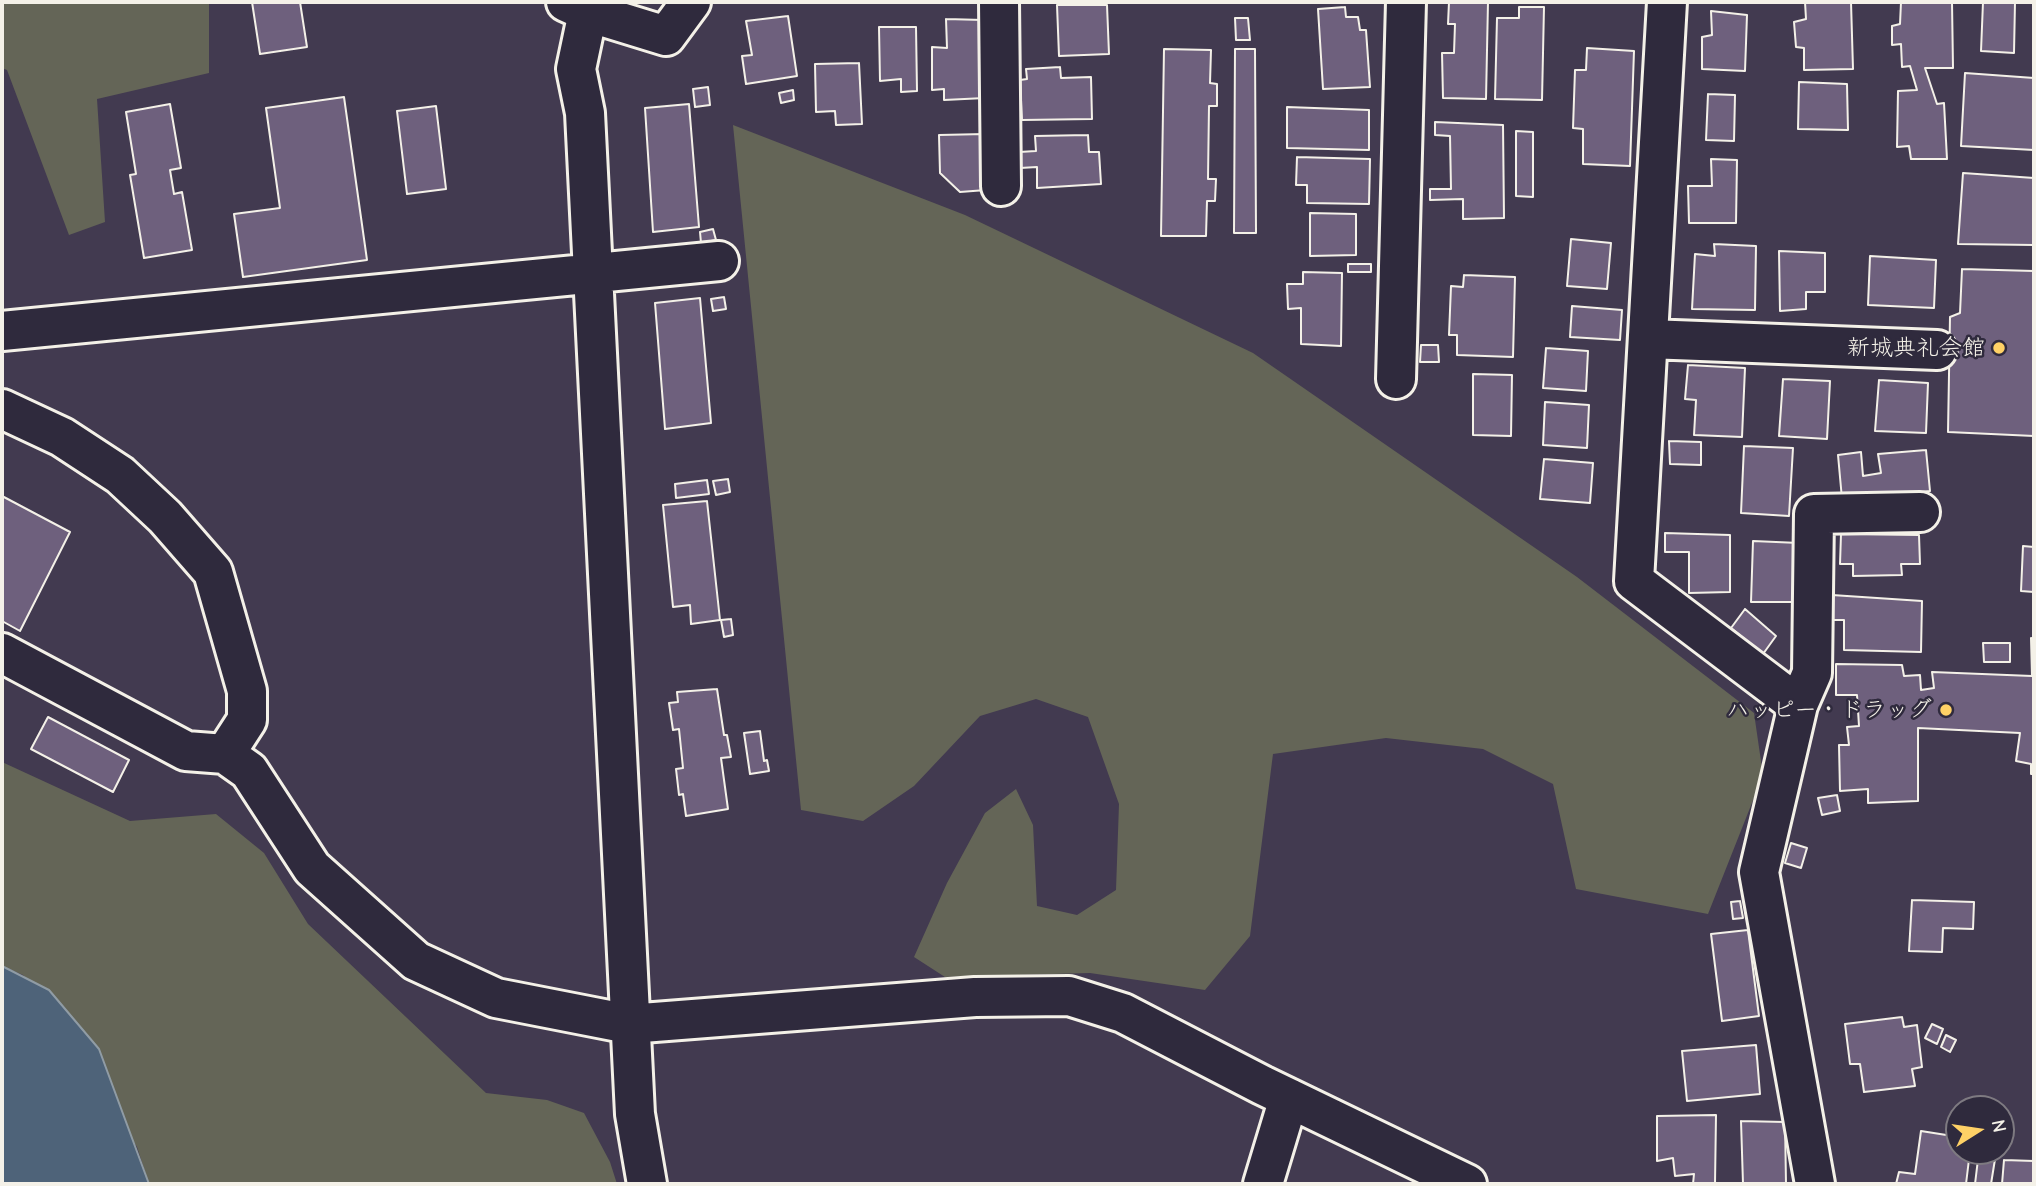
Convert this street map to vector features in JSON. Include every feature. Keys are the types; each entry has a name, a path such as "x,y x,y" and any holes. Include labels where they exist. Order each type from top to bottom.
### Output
{"street":[{"path":"647,1184 635,1114 629,1024 585,113 576,69 577,7 666,36 691,2"},
{"path":"999,2 1001,186"},
{"path":"1396,379 1406,2"},
{"path":"1667,2 1634,581 1797,705"},
{"path":"2,331 719,261"},
{"path":"1647,339 1937,350"},
{"path":"2,409 62,437 120,475 164,517 213,572 247,691 247,720 225,754"},
{"path":"1815,1184 1759,873 1797,705 1812,673 1814,514 1920,512"},
{"path":"2,653 186,751 225,754 249,771 312,868 416,961 496,998 629,1024 975,997 1069,996 1123,1013 1289,1098 1467,1184"},
{"path":"1264,1184 1289,1098"}],"green space":[{"path":"2,2 209,2 209,73 97,99 105,222 69,235 7,70 2,68"},
{"path":"733,125 965,215 1253,353 1577,577 1754,713 1763,775 1708,914 1576,889 1553,784 1483,749 1386,738 1273,754 1250,936 1205,990 1090,973 945,977 914,957 947,883 985,813 1016,789 1033,825 1037,906 1077,915 1116,890 1119,804 1088,717 1036,699 980,716 914,786 863,821 801,810"},
{"path":"2,762 130,821 216,814 264,853 308,924 486,1093 547,1100 584,1113 610,1162 617,1184 149,1184 137,1147 23,975 2,966"}],"water":[{"path":"2,966 49,990 99,1049 149,1184 2,1184"}],"building":[{"path":"252,2 300,2 307,47 260,54"},
{"path":"1449,2 1488,2 1486,99 1443,98 1442,53 1454,53 1455,24 1448,24"},
{"path":"1805,2 1851,2 1853,69 1804,70 1804,48 1796,47 1794,22 1806,19"},
{"path":"1901,2 1952,2 1953,68 1925,68 1937,104 1944,103 1947,159 1911,159 1909,146 1897,147 1898,91 1917,90 1910,66 1902,67 1901,44 1892,45 1892,26 1900,24"},
{"path":"1983,2 2015,2 2014,53 1981,51"},
{"path":"1057,5 1107,5 1109,54 1059,56"},
{"path":"1345,7 1346,17 1358,17 1360,30 1366,30 1370,87 1323,89 1318,9"},
{"path":"1519,7 1544,7 1542,100 1495,99 1497,18 1519,18"},
{"path":"1711,11 1747,15 1745,71 1702,69 1702,37 1712,35"},
{"path":"788,16 797,76 746,84 742,56 752,55 746,21"},
{"path":"1235,18 1248,18 1250,40 1236,40"},
{"path":"946,19 983,20 985,98 944,100 944,89 932,90 932,47 947,48"},
{"path":"879,27 916,27 917,91 901,92 901,79 880,81"},
{"path":"1587,48 1634,51 1630,166 1583,164 1583,129 1573,128 1575,70 1586,70"},
{"path":"1164,49 1211,50 1210,83 1217,84 1217,106 1209,106 1208,179 1216,179 1215,201 1207,201 1206,236 1161,236"},
{"path":"1235,49 1255,49 1256,233 1234,233"},
{"path":"859,63 862,124 836,125 835,111 816,112 815,64"},
{"path":"1060,67 1061,78 1091,77 1092,119 1022,120 1020,80 1027,79 1026,69"},
{"path":"1965,73 2034,78 2034,150 1961,146"},
{"path":"1799,82 1847,84 1848,130 1798,129"},
{"path":"708,87 710,105 695,107 693,89"},
{"path":"793,90 794,100 781,103 779,93"},
{"path":"1708,94 1735,95 1734,141 1706,140"},
{"path":"344,97 367,260 243,277 234,214 280,208 266,108"},
{"path":"170,104 181,168 170,170 174,194 182,192 192,250 144,258 130,175 136,174 126,112"},
{"path":"689,104 699,227 653,232 645,108"},
{"path":"436,106 446,189 407,194 397,111"},
{"path":"1287,107 1369,110 1369,150 1287,148"},
{"path":"1435,122 1503,125 1504,218 1463,219 1463,199 1430,200 1430,189 1451,189 1450,136 1435,135"},
{"path":"1516,131 1533,132 1533,197 1516,196"},
{"path":"985,134 986,190 960,192 940,173 939,135"},
{"path":"1088,135 1089,152 1099,152 1101,184 1037,188 1037,167 1020,168 1019,152 1036,151 1035,136"},
{"path":"1297,157 1370,159 1369,204 1307,203 1307,185 1296,185"},
{"path":"1711,159 1737,160 1736,223 1689,223 1688,186 1712,186"},
{"path":"1963,173 2034,178 2034,245 1958,244"},
{"path":"1310,213 1356,214 1356,255 1310,256"},
{"path":"713,229 716,240 701,243 700,232"},
{"path":"1571,239 1611,243 1607,289 1567,286"},
{"path":"1714,244 1756,246 1755,310 1692,309 1695,254 1715,256"},
{"path":"1779,251 1825,253 1825,292 1806,292 1806,309 1780,311"},
{"path":"1870,256 1936,260 1934,308 1868,305"},
{"path":"1348,264 1371,264 1371,272 1348,272"},
{"path":"1962,269 2034,271 2034,436 1948,432 1950,317 1960,313"},
{"path":"1303,272 1342,273 1341,346 1301,344 1301,308 1288,309 1287,284 1303,284"},
{"path":"1464,275 1515,277 1513,357 1457,355 1457,335 1449,335 1451,286 1463,287"},
{"path":"724,297 726,309 713,311 711,299"},
{"path":"700,298 711,423 665,429 655,303"},
{"path":"1572,306 1622,310 1620,340 1570,337"},
{"path":"1421,345 1438,345 1439,362 1420,362"},
{"path":"1546,348 1588,351 1586,391 1543,388"},
{"path":"1688,365 1745,368 1742,437 1694,435 1696,400 1685,399"},
{"path":"1473,374 1512,375 1511,436 1473,435"},
{"path":"1783,379 1830,381 1827,439 1779,436"},
{"path":"1879,380 1928,383 1926,433 1875,431"},
{"path":"1545,402 1589,405 1587,448 1543,445"},
{"path":"1669,441 1701,442 1701,465 1670,464"},
{"path":"1744,446 1793,448 1789,516 1741,513"},
{"path":"1926,450 1930,491 1842,499 1838,455 1861,452 1863,476 1881,473 1878,454"},
{"path":"1544,459 1593,463 1590,503 1540,499"},
{"path":"728,479 730,492 716,495 713,481"},
{"path":"707,480 709,494 676,498 675,484"},
{"path":"2,496 70,532 20,631 2,621"},
{"path":"707,501 720,620 691,624 690,605 673,607 663,505"},
{"path":"1665,533 1730,535 1730,592 1689,593 1689,552 1665,552"},
{"path":"1841,534 1919,535 1920,564 1901,564 1902,575 1853,576 1853,564 1840,564"},
{"path":"1753,541 1799,543 1797,602 1751,602"},
{"path":"2023,546 2034,547 2034,592 2021,591"},
{"path":"1832,595 1922,601 1921,652 1844,650 1844,620 1832,620"},
{"path":"1745,609 1776,636 1763,654 1731,628"},
{"path":"731,619 733,635 724,637 721,620"},
{"name":"ハッピー・ドラッグ","path":"2031,638 2034,639 2034,774 2031,774 2031,764 2016,761 2020,733 1918,728 1918,801 1868,803 1868,789 1840,791 1839,745 1849,745 1847,727 1859,726 1857,695 1836,695 1836,664 1902,665 1904,676 1920,675 1921,690 1934,688 1932,672 2032,676"},
{"path":"1983,643 2010,643 2010,662 1984,662"},
{"path":"717,689 724,735 727,735 731,757 721,758 728,809 686,816 683,794 679,795 676,769 683,768 679,729 673,730 669,703 678,702 677,692"},
{"path":"48,717 129,760 113,792 31,749"},
{"path":"760,731 764,761 767,760 769,771 750,774 744,733"},
{"path":"1837,795 1840,811 1822,815 1818,798"},
{"path":"1791,843 1807,848 1801,868 1785,863"},
{"path":"1912,900 1974,902 1973,929 1943,928 1942,952 1909,951"},
{"path":"1740,901 1743,918 1733,919 1731,902"},
{"path":"1748,930 1759,1016 1722,1021 1711,934"},
{"path":"1902,1017 1904,1027 1917,1025 1922,1067 1912,1069 1915,1086 1864,1092 1860,1064 1850,1064 1845,1024"},
{"path":"1932,1024 1943,1029 1937,1044 1925,1038"},
{"path":"1946,1035 1956,1040 1950,1052 1941,1047"},
{"path":"1756,1045 1760,1094 1687,1101 1682,1051"},
{"path":"1716,1115 1715,1184 1693,1184 1694,1174 1675,1176 1673,1158 1657,1161 1657,1116"},
{"path":"1741,1121 1785,1122 1786,1184 1743,1184"},
{"path":"1921,1131 1945,1135 1945,1165 1968,1165 1966,1184 1896,1184 1899,1172 1915,1174"},
{"path":"2015,1160 2034,1161 2034,1184 2002,1184 2004,1165 2015,1165"},
{"path":"1977,1165 1994,1165 1991,1184 1975,1184"}],"place":[{"name":"新城典礼会館","path":"1999,348"},
{"name":"ハッピー・ドラッグ","path":"1946,710"}]}
